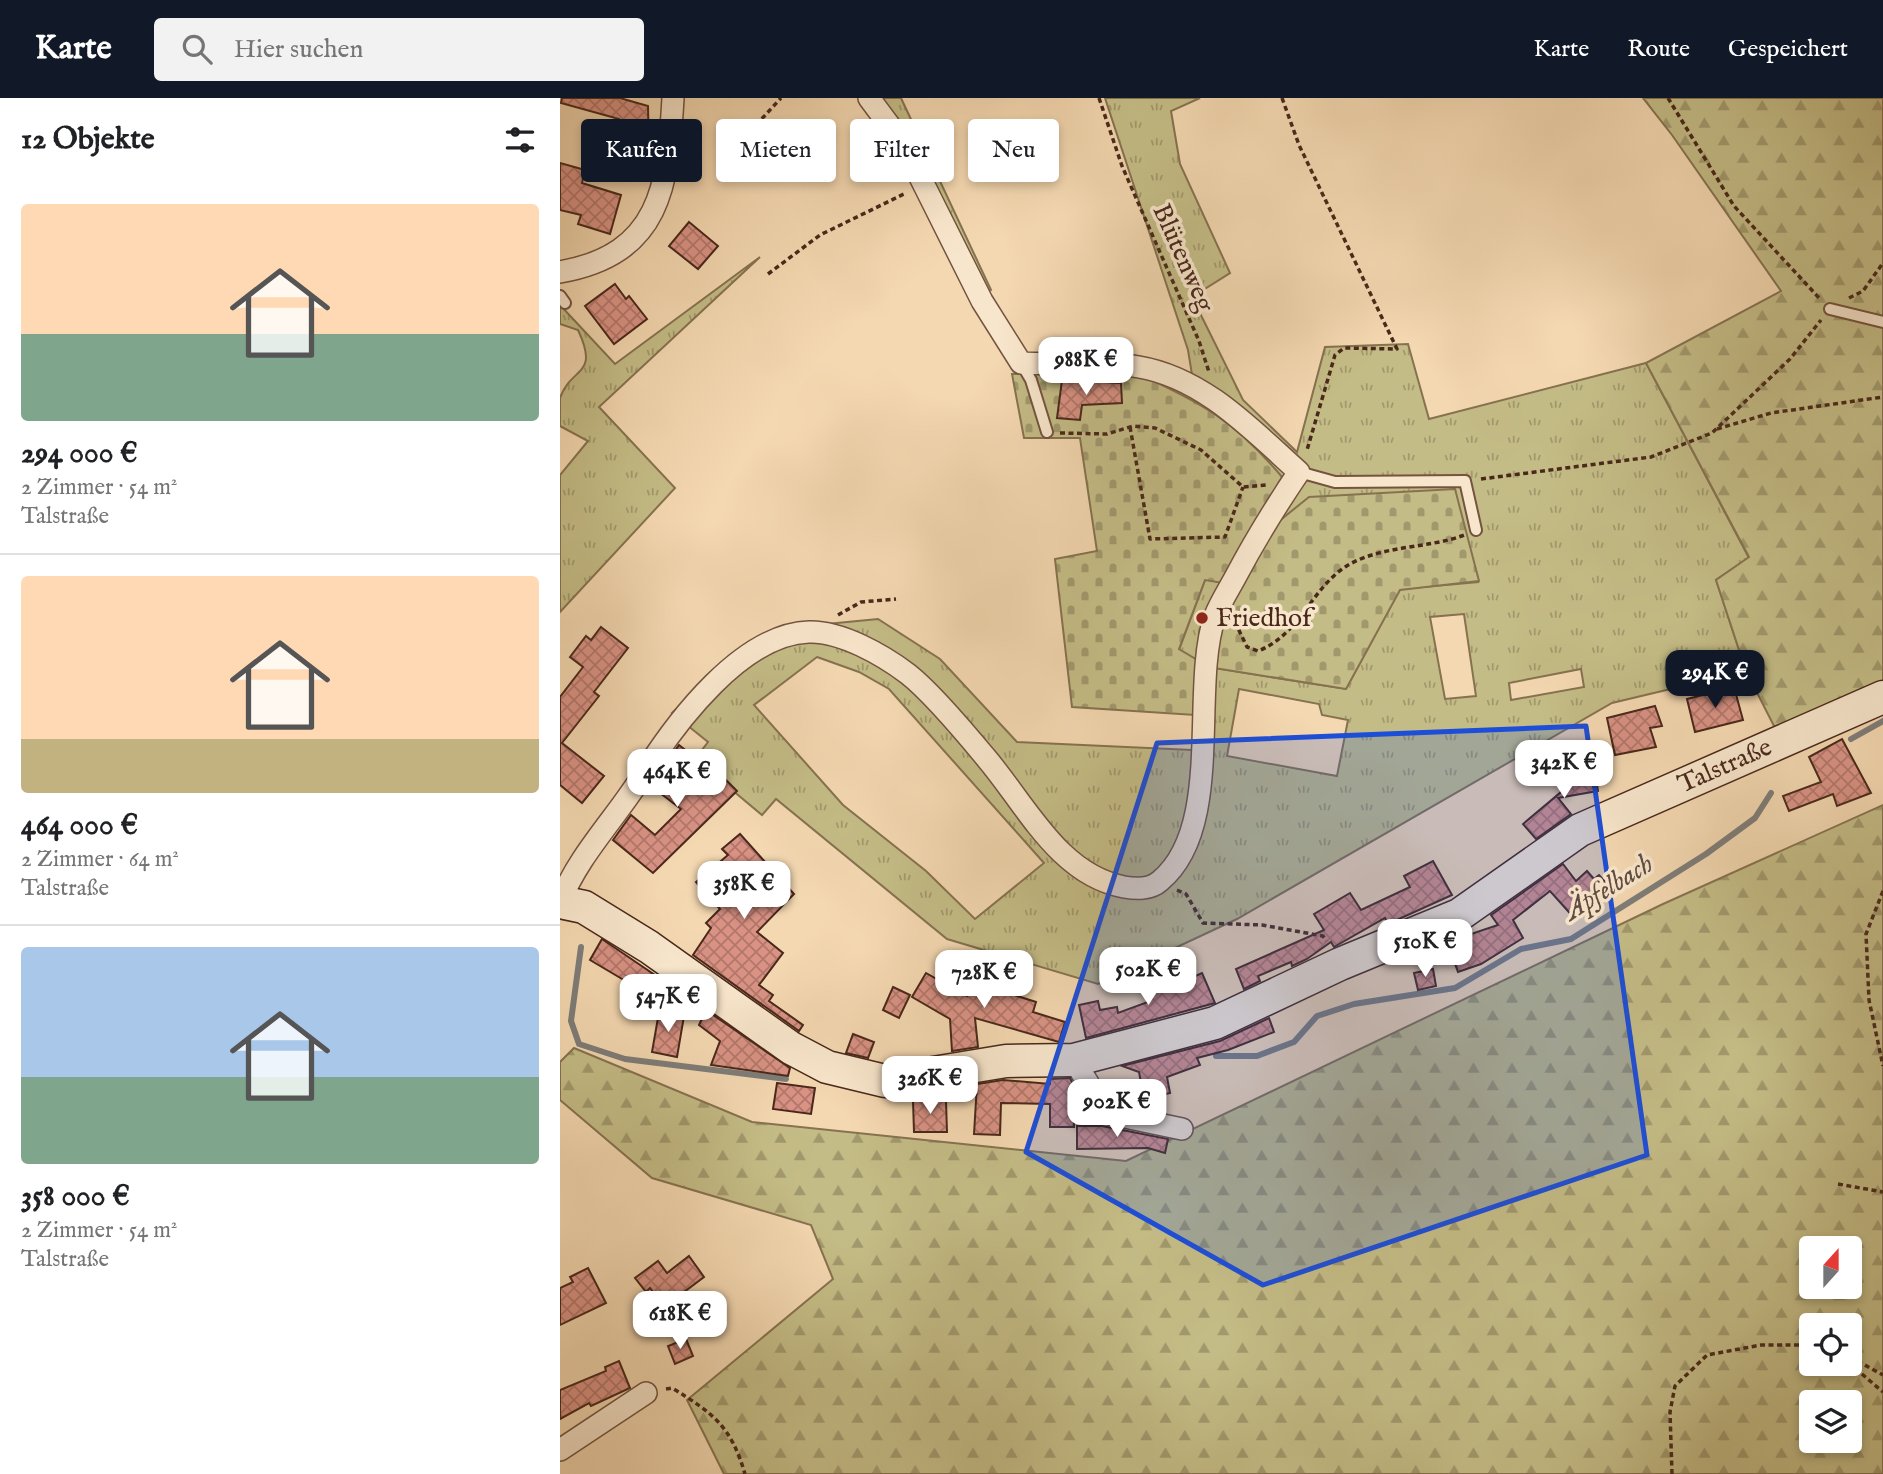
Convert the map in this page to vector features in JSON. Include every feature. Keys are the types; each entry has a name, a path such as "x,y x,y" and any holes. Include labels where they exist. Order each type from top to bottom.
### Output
{"street":[{"path":"560,272 586,267 622,251 656,211 670,156 673,98"},
{"path":"560,902 572,873 626,802 668,735 684,718 739,660 776,639 814,633 838,637 871,652 909,675 986,758 1054,845 1076,866 1102,882 1147,888 1159,882 1183,849 1196,811 1204,761 1204,675 1216,614 1264,524 1295,478 1210,396 1182,380 1137,366 1021,363 982,301 904,145 869,98"},
{"name":"Talstraße","path":"560,902 584,907 649,947 791,1048 827,1067 885,1081 1006,1060 1074,1060 1215,1023 1340,964 1459,915 1580,830 1883,697"},
{"path":"1074,1060 1106,1114 1182,1129"},
{"path":"560,1450 646,1393"}],"lane":[{"path":"1830,309 1883,322"},
{"path":"1021,363 1031,380 1048,432"},
{"path":"1295,478 1335,481 1465,481 1476,530"}],"path":[{"path":"762,119 781,98"},
{"name":"Blütenweg","path":"1100,98 1122,166 1199,341 1210,377 1210,396"},
{"path":"1243,487 1295,478 1335,355 1344,348 1398,349 1298,145 1282,98"},
{"path":"1668,98 1734,206 1830,309"},
{"path":"768,274 820,235 876,206 924,186"},
{"path":"1714,430 1790,359 1830,309 1863,290 1883,263"},
{"path":"1465,481 1651,457 1714,430 1771,413 1883,397"},
{"path":"1048,432 1107,434 1130,427 1156,428 1200,450 1243,487"},
{"path":"1130,427 1150,539 1225,537 1243,487"},
{"path":"1236,629 1247,647 1258,651 1268,647 1289,631 1337,572 1368,556 1412,545 1452,540 1476,530"},
{"path":"814,633 861,602 896,599"},
{"path":"1159,882 1186,894 1203,923 1262,925 1323,936"},
{"path":"1883,891 1866,934 1868,1000 1883,1066"},
{"path":"1838,1184 1883,1192"},
{"path":"1672,1474 1670,1412 1675,1386 1707,1354 1761,1345 1799,1345"},
{"path":"1862,1364 1883,1375"},
{"path":"1862,1374 1883,1392"},
{"path":"646,1393 672,1388 711,1411 738,1449 745,1474"}],"highlighted area":[{"path":"1586,726 1647,1155 1263,1285 1026,1152 1157,743"}],"green space":[{"path":"880,98 901,98 911,119 891,119"},
{"path":"1105,98 1200,98 1171,111 1180,164 1230,273 1192,297 1243,400 1297,452 1325,347 1408,344 1429,419 1646,363 1749,558 1716,580 1746,671 1612,703 1237,919 1098,984 947,939 776,799 762,815 695,759 708,742 672,713 734,653 816,625 878,619 940,659 1017,742 1192,750 1195,715 1179,650 1205,580 1196,399 1188,350","holes":["1454,489 1478,582 1400,589 1346,689 1208,667","1464,614 1476,696 1445,699 1430,617","817,657 859,672 889,689 1044,863 975,919 926,871 843,805 754,705","1581,669 1584,687 1511,700 1509,683","1239,689 1319,704 1322,715 1348,720 1337,776 1227,756"]},
{"path":"1643,98 1883,98 1883,687 1775,728 1746,671 1716,580 1749,557 1646,363 1781,291"},
{"path":"925,182 940,182 991,290 985,294"},
{"path":"760,257 599,407 675,488 560,612 560,475 588,441 560,426 560,398 585,364 586,356 578,330 560,324 560,305 615,364"},
{"path":"1134,372 1215,414 1248,441 1282,477 1223,583 1205,580 1179,649 1199,661 1195,715 1072,707 1055,559 1097,551 1080,438 1024,438 1012,374"},
{"path":"1455,489 1479,581 1400,590 1346,689 1208,667 1227,611 1268,530 1309,497"},
{"path":"1883,805 1883,1474 724,1474 687,1400 833,1279 811,1225 652,1178 560,1100 560,1062 574,1048 752,1122 1126,1161 1663,904"}],"building":[{"path":"562,98 620,98 648,106 648,119 619,119 561,103"},
{"path":"560,163 581,169 582,183 621,195 610,234 578,224 581,215 560,210"},
{"path":"689,222 718,246 698,269 669,246"},
{"path":"615,284 626,299 629,296 647,319 614,344 585,306"},
{"path":"1062,380 1121,383 1122,403 1082,405 1080,420 1057,418"},
{"path":"601,627 628,648 594,692 599,696 562,743 604,776 582,803 560,785 560,697 583,667 570,657 586,636 591,640"},
{"path":"1734,687 1743,720 1695,732 1687,699"},
{"path":"1655,706 1662,726 1650,728 1656,747 1615,755 1607,718"},
{"path":"1842,739 1871,793 1837,806 1833,794 1789,811 1783,796 1821,782 1809,757"},
{"path":"679,745 718,776 720,774 737,791 653,873 613,840 631,815 655,835 681,809 651,786"},
{"path":"1593,760 1598,791 1558,798 1571,814 1536,839 1523,824 1574,781 1571,763"},
{"path":"740,834 794,894 757,932 783,953 759,985 773,995 769,1001 803,1025 799,1031 693,955 711,928 706,923 720,909 696,882 728,855 722,849"},
{"path":"1433,861 1452,895 1388,924 1385,918 1334,947 1331,942 1292,966 1291,962 1258,976 1260,981 1244,989 1236,969 1324,930 1314,914 1350,893 1361,910 1410,887 1404,876"},
{"path":"1563,864 1576,881 1587,871 1594,879 1599,875 1611,888 1576,920 1550,891 1513,920 1523,938 1481,964 1458,972 1447,942 1498,925 1491,915"},
{"path":"602,939 671,986 656,1011 634,998 639,989 590,960"},
{"path":"982,965 999,973 992,988 1036,1002 1033,1012 1065,1022 1059,1042 975,1018 978,1047 952,1051 950,1019 912,997 926,973 967,996"},
{"path":"1433,969 1436,986 1418,990 1414,973"},
{"path":"1202,973 1215,1003 1086,1038 1079,1005 1098,1001 1100,1010 1117,1007 1118,1013 1148,1002 1145,992 1167,984 1168,988"},
{"path":"893,987 910,995 899,1018 883,1010"},
{"path":"706,1010 790,1068 788,1076 711,1065 720,1041 699,1025"},
{"path":"659,1012 684,1016 677,1057 652,1052"},
{"path":"1269,1018 1274,1032 1228,1050 1197,1058 1200,1065 1167,1077 1170,1093 1144,1099 1139,1072 1122,1066 1220,1041"},
{"path":"853,1034 874,1042 868,1058 846,1053"},
{"path":"1070,1078 1073,1084 1074,1127 1050,1127 1050,1104 1001,1103 1000,1135 974,1134 977,1084 1003,1080 1050,1084 1050,1079"},
{"path":"777,1083 815,1088 811,1114 773,1109"},
{"path":"913,1101 946,1101 947,1132 914,1132"},
{"path":"1077,1126 1102,1126 1168,1139 1165,1153 1148,1148 1077,1149"},
{"path":"689,1256 704,1277 664,1307 650,1288 646,1292 635,1278 658,1261 667,1273"},
{"path":"588,1268 606,1303 560,1325 560,1288 573,1282 570,1277"},
{"path":"686,1339 693,1356 675,1364 668,1346"},
{"path":"619,1361 630,1388 591,1406 589,1403 560,1419 560,1390 606,1371 605,1367"}],"waterway":[{"name":"Äpfelbach","path":"1851,739 1883,721"},
{"name":"Äpfelbach","path":"1216,1056 1257,1056 1294,1042 1317,1016 1354,1004 1455,988 1521,949 1571,939 1706,854 1755,818 1771,793"},
{"name":"Äpfelbach","path":"581,947 571,1021 579,1044 625,1059 786,1079"}],"place":[{"name":"Friedhof","path":"1202,618"}]}
